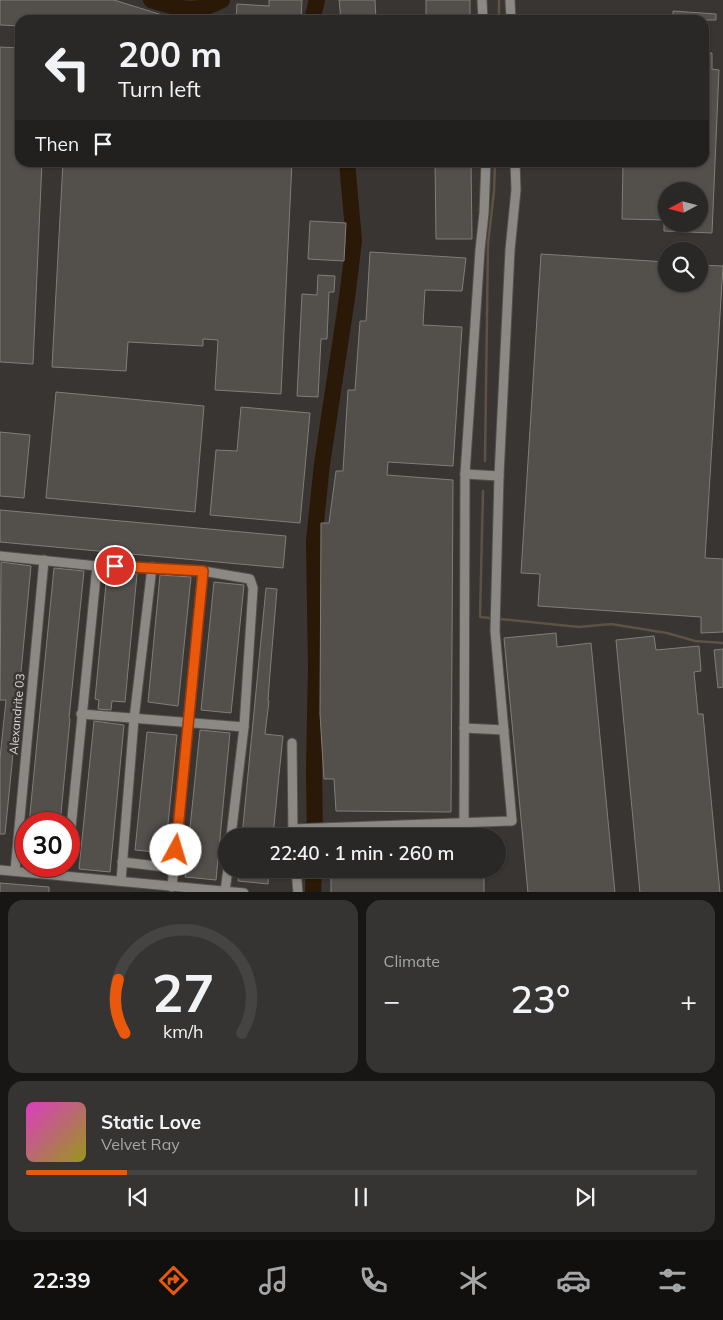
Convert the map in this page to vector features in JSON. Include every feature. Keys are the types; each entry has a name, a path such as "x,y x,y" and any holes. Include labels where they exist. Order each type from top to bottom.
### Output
{"street":[{"path":"482,0 483,15"},
{"path":"510,0 511,15"},
{"path":"464,823 469,474 486,167"},
{"path":"304,828 512,821 495,624 495,476 510,250 516,190 515,167"},
{"path":"469,474 495,476"},
{"path":"0,556 97,566 152,567 203,571 247,578 252,582 244,728 233,828"},
{"name":"Alexandrite 03","path":"21,812 44,560"},
{"path":"72,812 97,566"},
{"path":"121,880 134,719 152,567"},
{"path":"172,887 203,571"},
{"path":"81,714 244,728"},
{"path":"464,728 504,730"},
{"path":"292,743 293,828"},
{"path":"122,862 174,868"},
{"path":"0,870 15,871"},
{"path":"80,873 121,880 144,888 172,887 244,892"},
{"path":"225,891 227,878"},
{"path":"297,878 298,892"}],"building":[{"path":"0,0 114,0 162,15 15,15 15,26 0,25"},
{"path":"269,0 302,0 301,15 236,15 237,4 269,6"},
{"path":"339,0 375,0 376,15 340,15"},
{"path":"426,0 470,0 470,15 426,15"},
{"path":"673,11 716,14 716,20 709,20 709,15 673,15"},
{"path":"0,47 15,48 15,167 42,167 33,364 0,362"},
{"path":"709,53 712,53 712,69 719,70 712,233 688,232 708,232 708,182 658,182 658,220 622,219 623,167 709,167"},
{"path":"63,167 292,167 281,394 215,390 218,340 203,339 203,346 128,342 126,371 52,367"},
{"path":"435,167 471,167 472,239 436,239"},
{"path":"310,221 346,223 344,261 308,259"},
{"path":"370,252 466,258 462,291 425,290 423,325 462,327 453,466 388,462 387,475 453,480 451,812 336,811 334,779 324,779 320,714 321,523 329,523 336,471 343,471 348,390 355,390 360,321 366,321"},
{"path":"541,254 658,261 658,292 708,292 708,265 723,266 705,558 723,559 723,632 701,633 701,617 538,606 540,574 521,573"},
{"path":"318,275 335,276 334,292 329,292 327,339 321,339 318,397 297,396 302,294 317,295"},
{"path":"56,392 204,406 195,512 46,498"},
{"path":"241,407 310,413 300,523 210,515 216,450 237,451"},
{"path":"0,432 30,435 24,498 0,496"},
{"path":"0,510 286,536 283,568 0,542"},
{"path":"1,562 31,566 5,834 0,834 0,758 6,700 0,700"},
{"path":"54,568 84,571 61,812 30,812"},
{"path":"107,573 137,574 125,702 112,701 111,710 98,709 99,700 95,699"},
{"path":"160,575 191,577 178,706 148,702"},
{"path":"214,582 244,585 231,713 201,710"},
{"path":"266,588 277,589 265,734 283,736 274,828 243,828"},
{"path":"556,633 557,647 591,643 615,892 528,892 504,638"},
{"path":"654,636 656,650 699,646 701,671 694,672 698,714 703,714 720,892 640,892 616,640"},
{"path":"723,649 723,687 718,688 714,650"},
{"path":"94,721 124,725 110,872 80,869"},
{"path":"200,730 230,733 221,828 218,828 216,880 185,877"},
{"path":"147,732 177,735 165,853 135,850"},
{"path":"238,878 268,878 268,884 238,881"},
{"path":"331,878 484,878 484,892 331,892"},
{"path":"0,883 49,887 49,892 0,892"}],"waterway":[{"path":"151,0 186,9 213,5 222,0"},
{"path":"313,15 317,0"},
{"path":"499,0 499,15"},
{"path":"315,828 316,667 314,541 322,464 354,241 347,167"},
{"path":"485,461 488,244 495,167"},
{"path":"483,491 480,617 579,627 611,624 667,633 695,641 723,643"},
{"path":"313,892 314,878"}],"route":[{"path":"115,566 203,571 176,850"}]}
